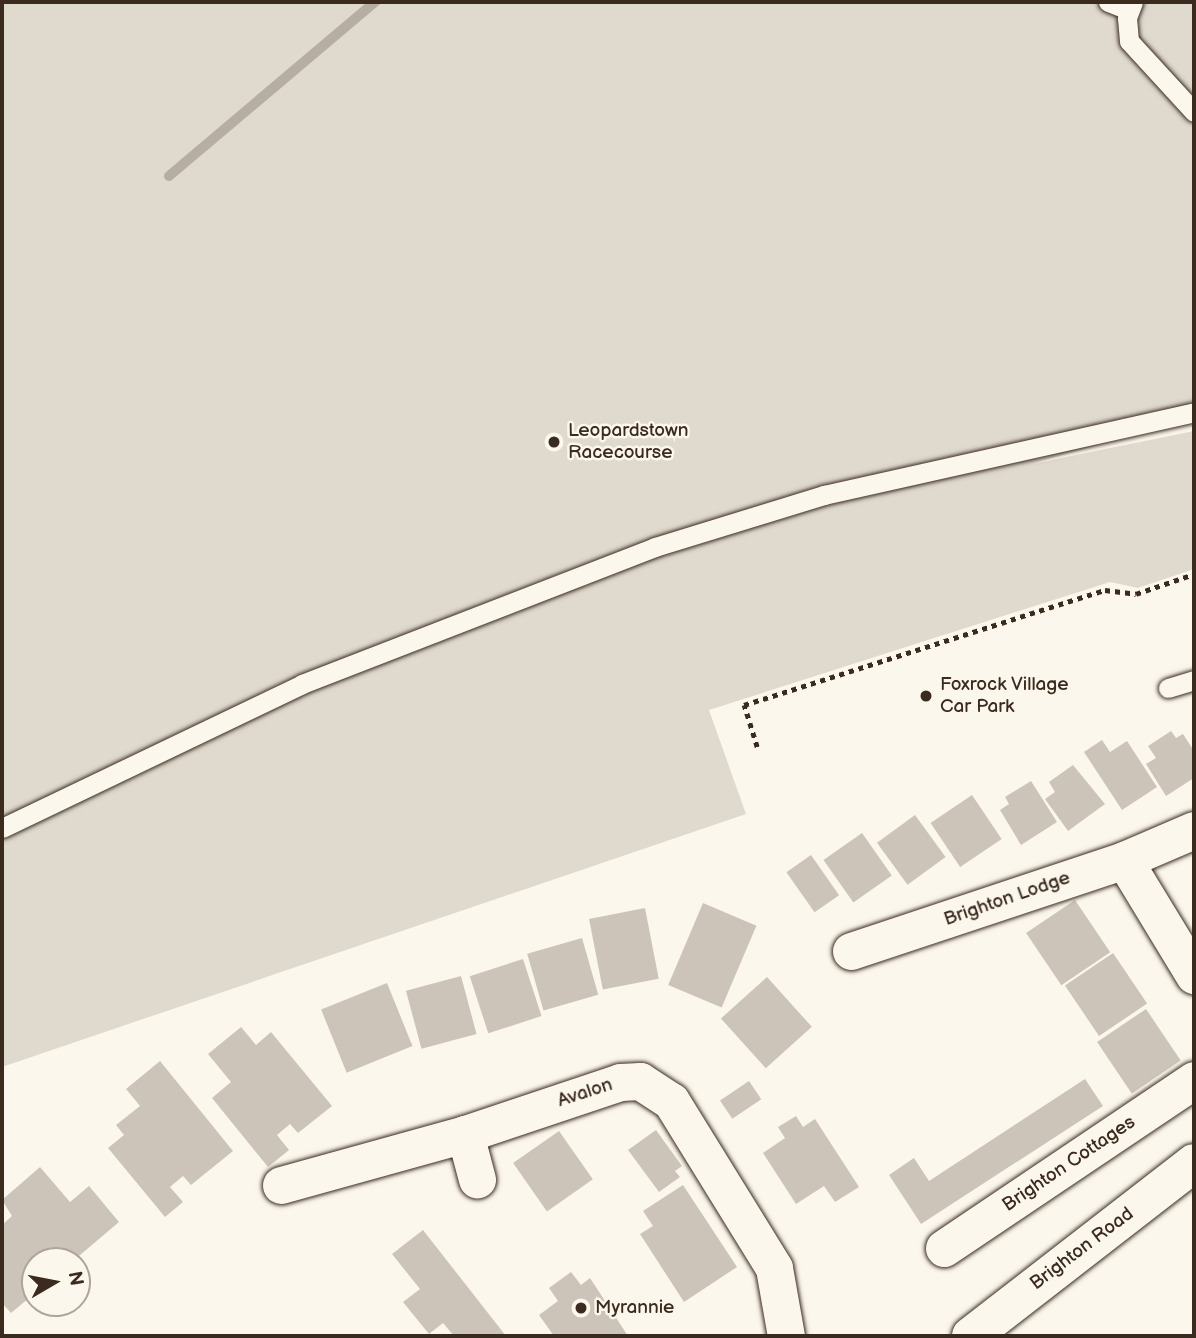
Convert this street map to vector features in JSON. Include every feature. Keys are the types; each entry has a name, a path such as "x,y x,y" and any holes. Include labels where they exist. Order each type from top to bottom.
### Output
{"street":[{"name":"Brighton Lodge","path":"851,951 891,955 1194,830"},
{"path":"1124,860 1194,975"},
{"name":"Brighton Cottages","path":"944,1248 1194,1080"},
{"name":"Avalon","path":"281,1185 465,1134 620,1082 656,1088 671,1101 774,1268 786,1336"},
{"path":"465,1134 477,1179"},
{"name":"Brighton Road","path":"971,1336 1194,1163"}],"lane":[{"path":"1108,2 1131,6 1129,41 1194,112"},
{"path":"2,828 302,684 655,547 824,495 1194,412"},
{"path":"1168,688 1194,680"}],"path":[{"path":"757,747 744,705 1105,590 1136,594 1194,574"}],"shaded area":[{"name":"Leopardstown Racecourse","path":"2,2 1194,2 1194,417 1032,464 1194,431 1194,569 1138,588 1110,582 709,710 746,814 2,1067"}],"building":[{"path":"1171,731 1176,738 1183,734 1194,751 1194,778 1166,796 1146,764 1156,758 1148,746"},
{"path":"1102,740 1110,752 1127,741 1157,787 1122,810 1084,752"},
{"path":"1073,765 1105,804 1068,831 1045,799 1055,792 1049,782"},
{"path":"1031,781 1057,822 1021,845 1000,810 1009,804 1005,797"},
{"path":"972,795 1002,839 960,867 931,823"},
{"path":"915,815 946,857 908,885 877,843"},
{"path":"862,833 892,876 853,903 823,860"},
{"path":"811,855 839,895 815,912 786,872"},
{"path":"1075,900 1110,952 1061,985 1026,933"},
{"path":"703,903 756,926 722,1008 668,985"},
{"path":"645,908 659,979 603,990 589,919"},
{"path":"582,938 598,995 543,1010 527,954"},
{"path":"1113,953 1147,1004 1099,1036 1065,985"},
{"path":"523,959 542,1016 488,1033 470,976"},
{"path":"461,976 477,1034 421,1049 406,991"},
{"path":"767,977 812,1027 766,1068 721,1018"},
{"path":"387,983 412,1046 347,1073 321,1010"},
{"path":"1146,1009 1181,1060 1132,1093 1097,1042"},
{"path":"241,1027 256,1045 271,1032 332,1106 298,1133 290,1124 277,1135 289,1150 268,1167 212,1098 231,1082 208,1054"},
{"path":"160,1061 233,1151 191,1185 183,1176 170,1187 183,1202 165,1217 108,1148 124,1135 116,1125 140,1106 126,1089"},
{"path":"1085,1079 1103,1106 921,1224 889,1175 914,1158 929,1181"},
{"path":"749,1081 761,1099 732,1119 720,1101"},
{"path":"796,1116 803,1127 815,1119 859,1187 835,1202 824,1186 796,1204 763,1153 785,1138 778,1127"},
{"path":"656,1130 682,1166 675,1171 680,1177 659,1192 628,1150"},
{"path":"559,1131 593,1179 547,1211 513,1163"},
{"path":"40,1167 70,1202 89,1186 119,1222 90,1247 21,1247 21,1305 11,1313 2,1303 2,1225 12,1216 2,1200"},
{"path":"683,1185 737,1267 684,1302 640,1234 653,1226 643,1211"},
{"path":"423,1230 506,1336 454,1336 443,1323 429,1334 403,1302 420,1289 392,1254"},
{"name":"Myrannie","path":"571,1272 581,1285 590,1278 628,1336 554,1336 539,1315 558,1301 549,1288"}],"waterway":[{"path":"169,176 375,2"}],"place":[{"name":"Leopardstown Racecourse","path":"554,442"},
{"name":"Foxrock Village Car Park","path":"926,696"},
{"name":"Myrannie","path":"581,1308"}]}
